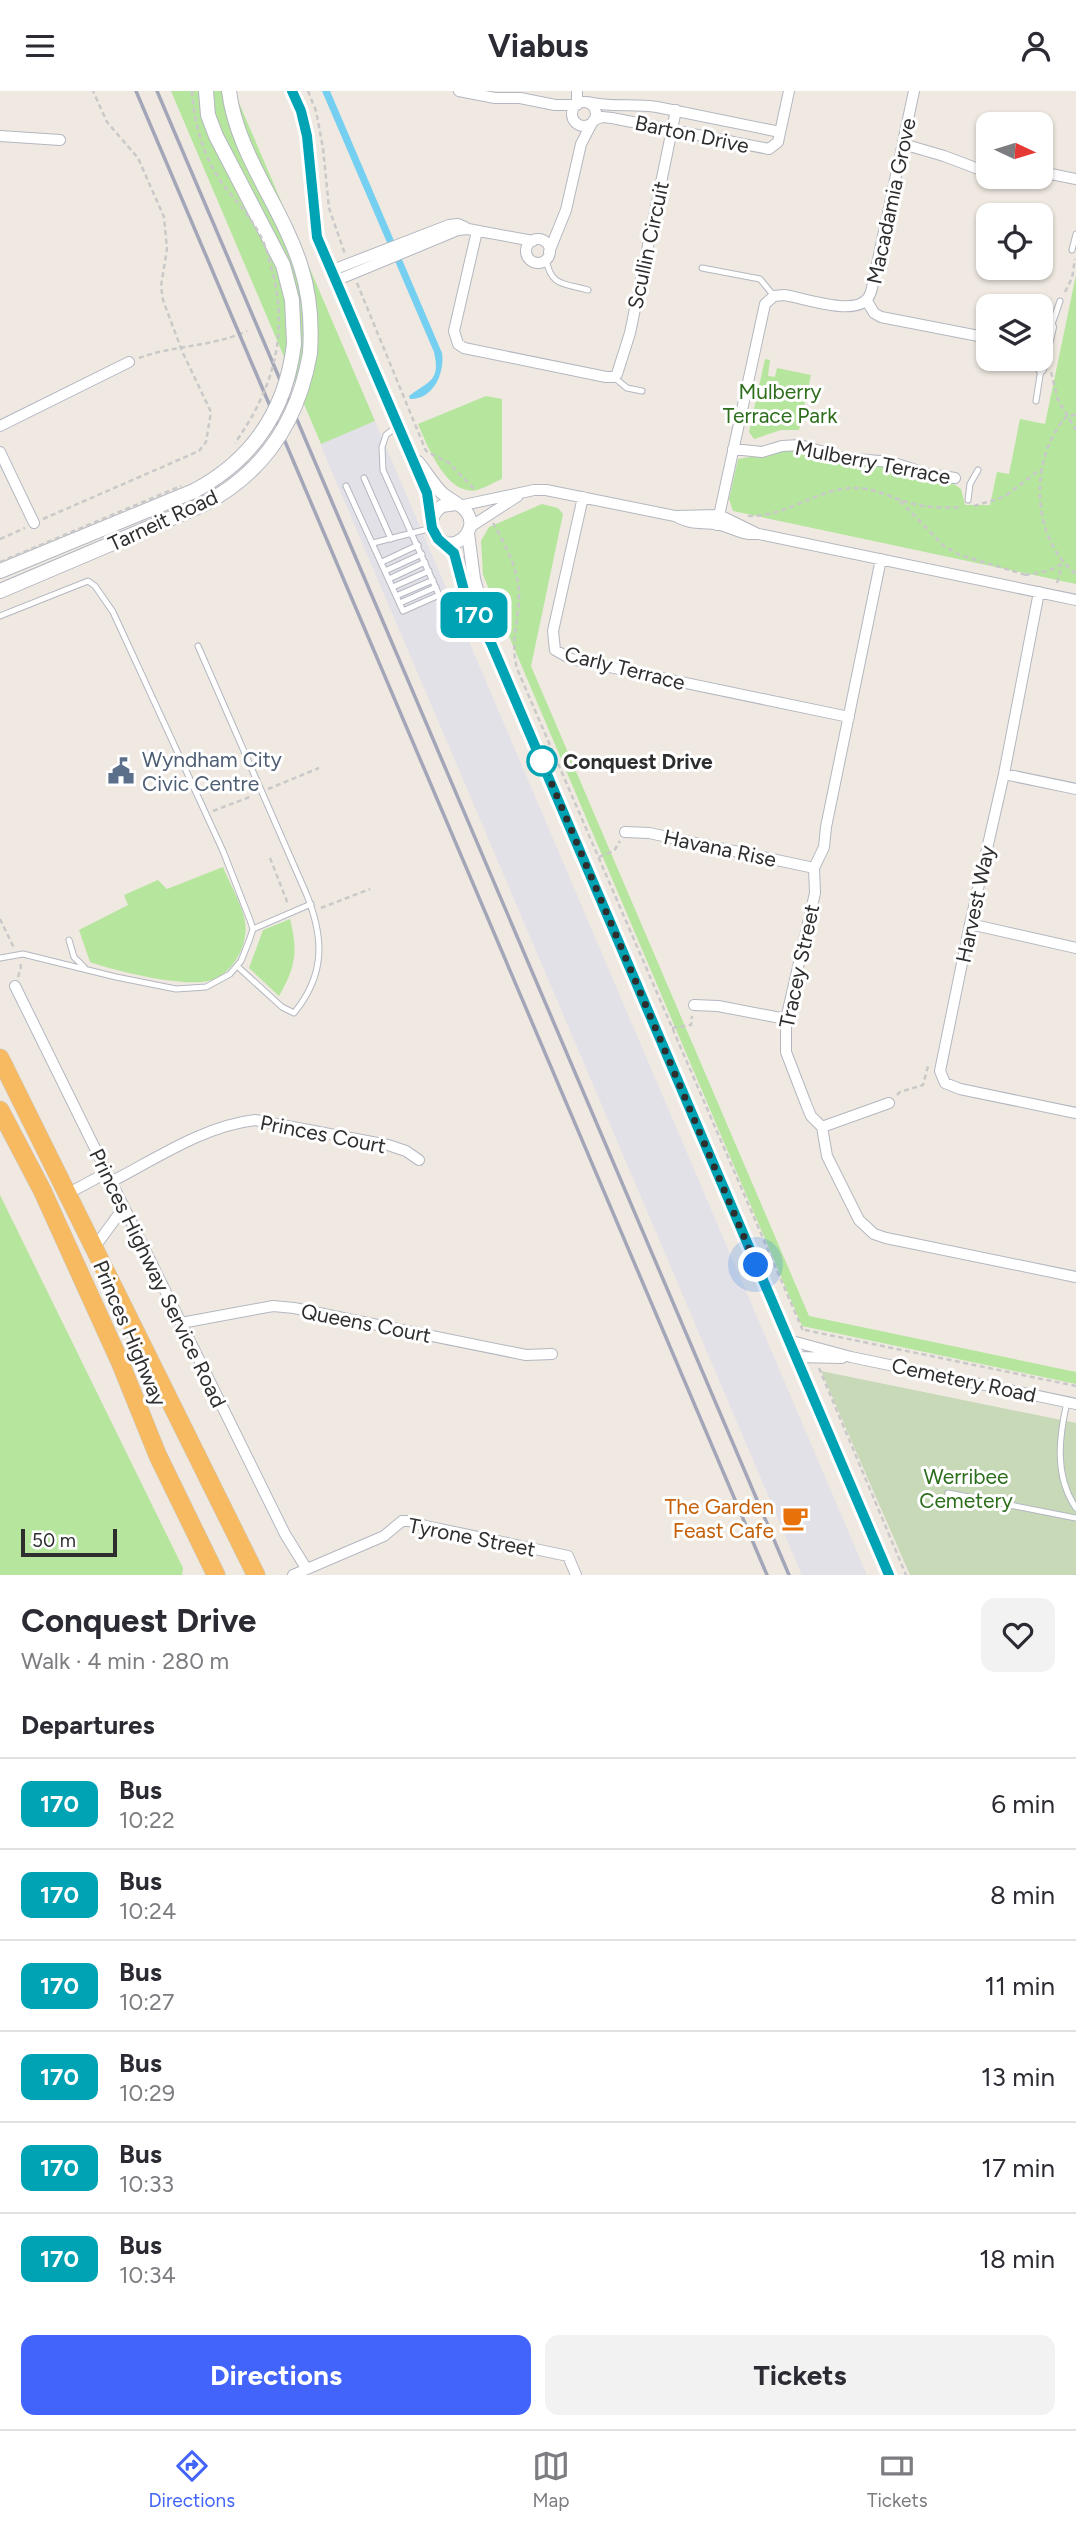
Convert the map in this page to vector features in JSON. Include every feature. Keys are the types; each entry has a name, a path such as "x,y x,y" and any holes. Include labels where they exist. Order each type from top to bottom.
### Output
{"highway":[{"name":"Princes Highway","path":"0,1058 256,1575"},
{"name":"Princes Highway","path":"0,1110 43,1190 120,1362 158,1456 212,1573"},
{"path":"61,1231 67,1194"}],"main road":[{"name":"Tarneit Road","path":"0,571 188,488 235,463 263,432 282,398 294,344 294,320 288,281 275,248 216,136 208,115 206,91"},
{"name":"Tarneit Road","path":"0,591 200,506 231,487 252,470 280,437 299,400 310,353 310,307 300,265 240,137 229,91"}],"street":[{"path":"292,91 301,111 307,136 317,237 427,493 431,525 438,539 444,542 457,559 466,598 491,643 889,1575"},
{"path":"459,91 495,99 520,98 555,105 579,104 596,110 594,121 581,144 561,225 548,256 539,263 532,261 526,252 500,236"},
{"name":"Barton Drive","path":"780,132 639,104 579,104 584,126 606,117 766,150 778,142 789,91"},
{"name":"Macadamia Grove","path":"774,296 798,297 847,307 858,306 867,301 914,91"},
{"path":"579,104 581,144"},
{"name":"Scullin Circuit","path":"614,377 630,333 676,110"},
{"path":"0,136 60,140"},
{"path":"903,144 976,168"},
{"path":"1054,175 1076,179"},
{"path":"332,276 449,225 458,224 500,236 545,242 548,256"},
{"path":"526,252 528,245 561,225"},
{"path":"472,230 454,331 458,344 464,348 614,377"},
{"path":"718,520 761,312 774,296"},
{"path":"867,301 874,313 881,317 976,335"},
{"path":"0,426 129,362"},
{"path":"404,442 439,490 469,516 474,579 491,643"},
{"name":"Mulberry Terrace","path":"733,449 762,452 782,446 800,445 844,458 891,462 928,474 955,478"},
{"path":"0,452 34,523"},
{"path":"431,525 433,515 442,506 546,490 675,516 718,520 737,533 759,534 1076,600"},
{"path":"444,542 460,541 488,514 526,491"},
{"name":"Carly Terrace","path":"583,497 553,631 555,650 571,659 849,717"},
{"name":"Tracey Street","path":"881,559 824,847 814,868 815,893 786,1019 786,1052 811,1116 822,1127 827,1156 859,1220 874,1234 1076,1277"},
{"name":"Harvest Way","path":"942,1057 1004,773 1040,592"},
{"path":"1004,773 1076,789"},
{"name":"Havana Rise","path":"625,832 649,834 814,868"},
{"path":"970,924 1076,948"},
{"name":"Princes Highway Service Road","path":"15,986 285,1534 309,1571"},
{"path":"694,1005 718,1006 786,1019"},
{"path":"942,1057 941,1075 950,1086 1076,1113"},
{"path":"822,1127 889,1103"},
{"name":"Princes Court","path":"109,1177 208,1132 234,1122 255,1120 388,1145 406,1151 419,1160"},
{"path":"67,1194 109,1177"},
{"name":"Princes Highway","path":"94,1248 124,1207"},
{"name":"Queens Court","path":"181,1323 273,1306 526,1355 552,1354"},
{"name":"Cemetery Road","path":"788,1340 851,1357 1071,1403"},
{"name":"Cemetery Road","path":"796,1357 851,1357"},
{"name":"Tyrone Street","path":"293,1575 309,1571 384,1536 402,1521 410,1521 568,1556 576,1575"}],"lane":[{"path":"1072,250 1076,234"},
{"path":"548,256 548,273 554,280 588,289"},
{"path":"702,268 760,279 774,296"},
{"path":"1053,321 1060,301"},
{"path":"1036,401 1041,371"},
{"path":"614,377 627,388 642,391"},
{"path":"346,486 403,611 439,595 383,470 381,459 386,435 397,426"},
{"name":"Mulberry Terrace","path":"968,500 971,484 978,470"},
{"path":"364,478 391,539"},
{"name":"Mulberry Terrace","path":"955,478 971,484"},
{"path":"373,543 413,533 431,525"},
{"path":"382,562 418,545"},
{"path":"386,571 422,554"},
{"path":"389,579 425,562"},
{"path":"393,587 429,571"},
{"path":"396,596 433,579"},
{"path":"0,617 88,581 95,586 113,612 207,814 253,929 237,966 230,974 206,986 176,989 23,954 0,958"},
{"path":"198,646 311,904 319,931 318,962 313,982 294,1013 282,1007 237,966"},
{"path":"253,929 311,904"},
{"path":"69,940 74,957 86,969"},
{"path":"1071,1403 1060,1438 1061,1469 1065,1486 1076,1508"},
{"path":"948,1493 1076,1518"}],"path":[{"path":"0,539 199,451 206,442 211,412 181,348 163,300 161,286 167,249 164,217 138,159 107,122 93,91"},
{"path":"192,91 193,110 202,143 222,183 260,234 269,257 277,292 280,327 277,355 256,411 233,445"},
{"path":"308,91 316,111 323,148 329,208 350,268 426,451 449,463 482,500"},
{"path":"1072,250 1076,257 1072,278"},
{"path":"1060,301 1076,272"},
{"path":"129,362 162,351 225,340 247,331"},
{"path":"1050,371 1058,400 1076,430"},
{"path":"1076,415 1068,416 1053,435 1041,469 1042,511 1049,536 1063,562 1076,574"},
{"path":"745,516 778,513 833,490 876,490 919,505 942,508 982,505 1023,485 1041,469"},
{"path":"0,562 188,488"},
{"path":"897,499 944,546 980,562 1026,575"},
{"path":"488,514 506,546 519,592 513,656 808,1344"},
{"path":"1013,577 1048,571 1063,562"},
{"path":"1055,595 1063,562"},
{"path":"599,857 614,852 625,832"},
{"path":"672,1027 691,1025 694,1005"},
{"path":"889,1103 900,1092 923,1085 930,1055 942,1057"},
{"path":"803,1330 1076,1386"},
{"path":"814,1359 906,1575"}],"shaded area":[{"path":"375,421 867,1575 802,1575 320,444"}],"green space":[{"path":"171,91 234,91 375,421 321,444"},
{"path":"1076,275 1076,584 733,511 729,499 738,459 795,449 836,461 885,466 928,480 951,482 961,489 965,505 990,505 997,472 1009,474 1020,419 1045,424"},
{"name":"Mulberry Terrace Park","path":"765,359 770,360 768,376 775,377 777,368 811,375 799,430 781,430 754,439 749,432"},
{"path":"486,396 502,399 502,479 477,490 466,490 456,486 440,467 418,424"},
{"path":"542,504 558,508 563,514 531,666 809,1316 1076,1372 1076,1384 802,1326 483,575 481,541 489,527"},
{"path":"223,867 242,909 246,931 237,958 217,978 196,982 166,980 131,974 90,962 79,930 128,905 124,895 158,880 167,889"},
{"path":"290,919 294,958 279,996 249,968 263,930"},
{"path":"0,1195 183,1568 182,1575 0,1575"},
{"name":"Werribee Cemetery","path":"821,1371 1076,1423 1076,1575 910,1575"}],"water":[{"path":"322,91 330,91 442,353 442,369 436,384 418,398 410,399 409,396 434,375 434,352"}],"railway":[{"path":"136,91 767,1575"},
{"path":"157,91 789,1575"}],"bus line":[{"name":"170","path":"292,91 301,111 307,136 317,237 427,493 434,534 457,559 469,607 491,643 889,1575"}],"place":[{"name":"Conquest Drive","path":"542,761"},
{"name":"Wyndham City Civic Centre","path":"121,771"},
{"name":"The Garden Feast Cafe","path":"795,1518"}],"route":[{"path":"542,761 756,1265"}]}
